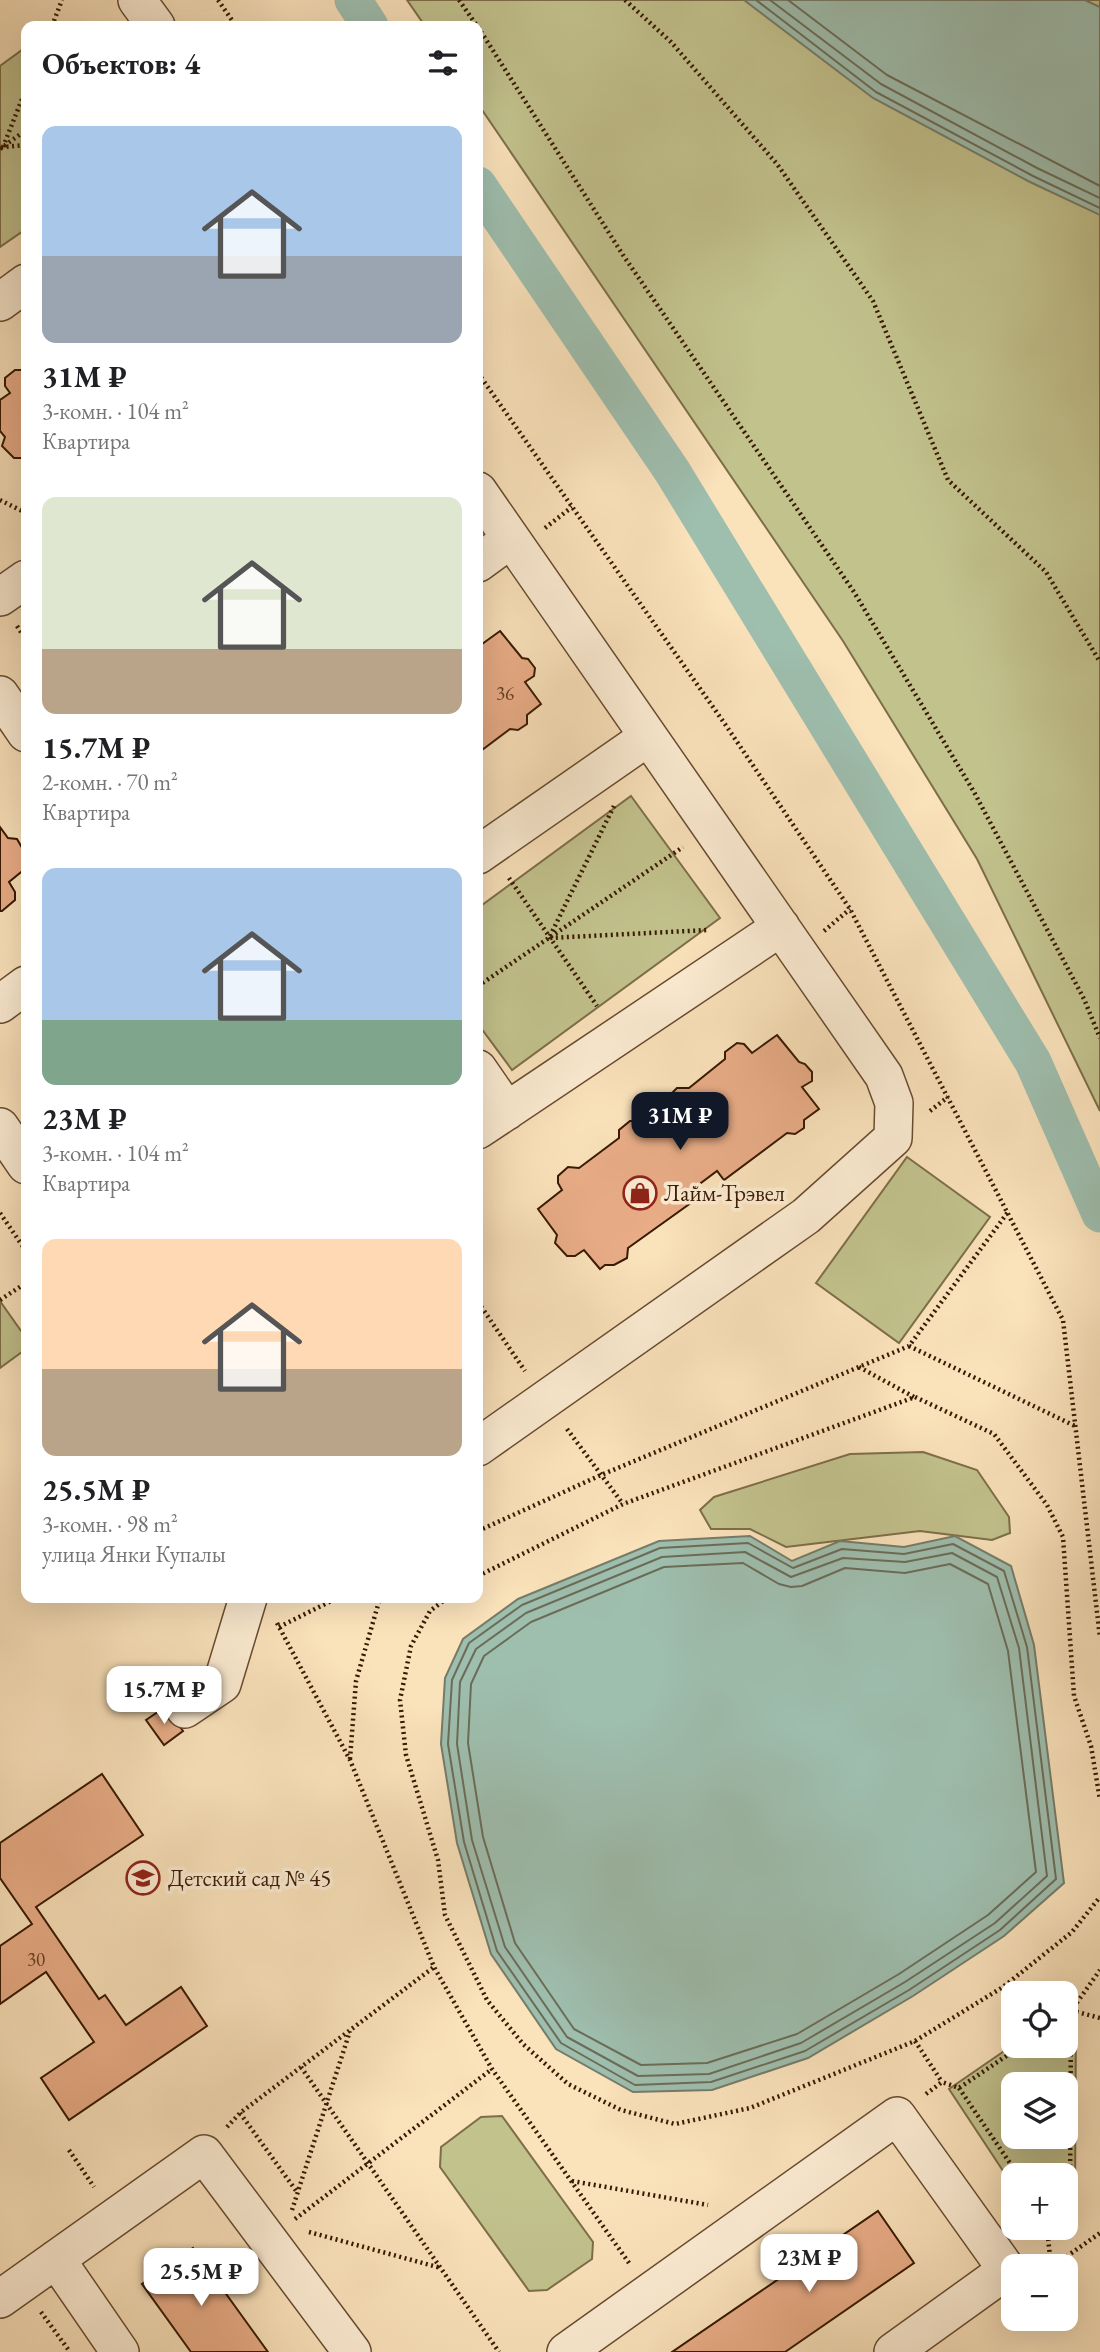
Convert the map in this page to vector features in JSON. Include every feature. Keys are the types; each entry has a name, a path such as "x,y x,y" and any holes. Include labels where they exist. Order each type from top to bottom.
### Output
{"lane":[{"path":"137,0 152,21"},
{"path":"0,302 21,287"},
{"path":"483,498 884,1076 894,1103 893,1138 806,1216 483,1443"},
{"path":"483,559 512,539"},
{"path":"0,597 21,582"},
{"path":"0,695 21,726"},
{"path":"483,851 649,737"},
{"path":"483,1087 492,1120 780,927"},
{"path":"0,1004 21,989"},
{"path":"0,1128 21,1158"},
{"path":"185,1709 222,1684 261,1607"},
{"path":"566,2352 897,2116 1007,2270 893,2352"},
{"path":"0,2299 204,2154 277,2233 352,2352"},
{"path":"56,2259 120,2352"}],"path":[{"path":"54,21 62,0"},
{"path":"218,0 233,21"},
{"path":"459,0 473,21"},
{"path":"625,0 671,42 777,164 873,301 948,480 1046,572 1100,663"},
{"path":"483,36 623,255 854,592 974,792 1084,999 1100,1038"},
{"path":"1,148 21,101"},
{"path":"1,148 21,134"},
{"path":"1,148 21,146"},
{"path":"0,500 21,510"},
{"path":"549,938 619,796"},
{"path":"483,983 712,828"},
{"path":"483,851 618,1036"},
{"path":"549,938 712,930"},
{"path":"483,1529 601,1475 909,1346 1008,1212"},
{"path":"0,1213 21,1244"},
{"path":"0,1300 21,1286"},
{"path":"909,1346 1076,1426"},
{"path":"859,1367 994,1434 1047,1505 1062,1537 1074,1696 1091,1746 1100,1800"},
{"path":"483,1574 624,1504 915,1397"},
{"path":"601,1475 624,1504"},
{"path":"279,1627 327,1603"},
{"path":"350,1760 356,1681 379,1603"},
{"path":"440,1603 430,1611 411,1646 400,1700 406,1755 439,1860 445,1916 487,2000 523,2043 568,2084 621,2110 676,2124 750,2108 915,2041 1001,1988"},
{"path":"261,1607 279,1627 350,1760 434,1967 492,2069 650,2292"},
{"path":"1011,1981 1072,1932 1100,1897"},
{"path":"204,2154 240,2113 434,1967"},
{"path":"1078,1998 1100,1970"},
{"path":"1078,2012 1100,2018"},
{"path":"277,2233 298,2193 350,2031"},
{"path":"915,2041 942,2082 959,2088 1010,2163"},
{"path":"959,2088 1003,2058"},
{"path":"1069,2058 1070,2163"},
{"path":"302,2067 499,2352"},
{"path":"277,2233 492,2069"},
{"path":"897,2116 942,2082"},
{"path":"240,2113 298,2193"},
{"path":"69,2150 115,2217"},
{"path":"571,2180 759,2215"},
{"path":"277,2233 441,2268"},
{"path":"1069,2254 1100,2233"}],"green space":[{"path":"407,0 1100,0 1100,1111 977,859 843,641 483,111 483,21 422,21"},
{"path":"21,51 21,232 0,247 0,66"},
{"path":"631,796 720,918 512,1070 483,1031 483,904"},
{"path":"907,1157 990,1217 899,1343 816,1283"},
{"path":"0,1301 21,1331 21,1353 0,1368"},
{"path":"923,1452 977,1470 1009,1517 1010,1533 992,1540 920,1531 786,1547 750,1529 711,1529 700,1510 714,1497 850,1454"},
{"path":"1001,2053 1001,2058 1076,2058 1076,2072 1001,2072 1001,2149 1075,2149 1075,2163 1001,2163 1001,2168 949,2089"},
{"path":"502,2116 593,2242 592,2259 547,2290 529,2291 440,2167 441,2147 481,2117"}],"water":[{"path":"744,0 1085,0 1100,7 1100,215 1030,182 873,98"},
{"path":"750,1536 792,1561 840,1541 904,1547 955,1536 1011,1566 1034,1645 1064,1883 1004,1936 913,1996 808,2058 712,2090 633,2092 556,2049 491,1954 457,1843 441,1744 445,1678 463,1639 518,1599 659,1541"}],"building":[{"path":"15,370 21,370 21,458 14,458 2,446 5,437 0,431 0,400 10,393 5,386 5,378"},
{"path":"500,631 522,658 528,659 535,668 534,676 525,682 541,704 527,715 527,724 518,730 510,729 483,749 483,643"},
{"path":"0,827 8,838 17,839 21,846 21,872 9,882 15,892 15,900 0,911"},
{"path":"777,1035 799,1062 812,1072 812,1081 802,1087 819,1109 804,1120 804,1128 795,1134 787,1133 724,1180 717,1171 689,1192 695,1200 628,1248 627,1258 600,1269 584,1250 575,1256 567,1256 555,1243 557,1235 538,1209 562,1190 558,1176 568,1167 579,1168 619,1138 619,1130 630,1121 639,1121 645,1130 672,1111 667,1105 668,1097 677,1088 689,1088 725,1059 725,1052 737,1043 744,1044 752,1053"},
{"path":"165,1707 183,1731 164,1745 146,1720"},
{"path":"102,1774 143,1835 36,1907 99,1999 105,1995 126,2025 181,1987 207,2026 69,2120 41,2078 94,2042 46,1972 0,2004 0,1946 32,1924 0,1878 0,1843"},
{"path":"878,2211 914,2263 785,2352 672,2352"},
{"path":"193,2248 268,2352 191,2352 142,2284"}],"waterway":[{"path":"353,0 367,21"},
{"path":"483,192 672,471 1033,1062 1100,1214"}],"place":[{"name":"Лайм-Трэвел","path":"640,1193"},
{"name":"Детский сад № 45","path":"143,1878"}]}
